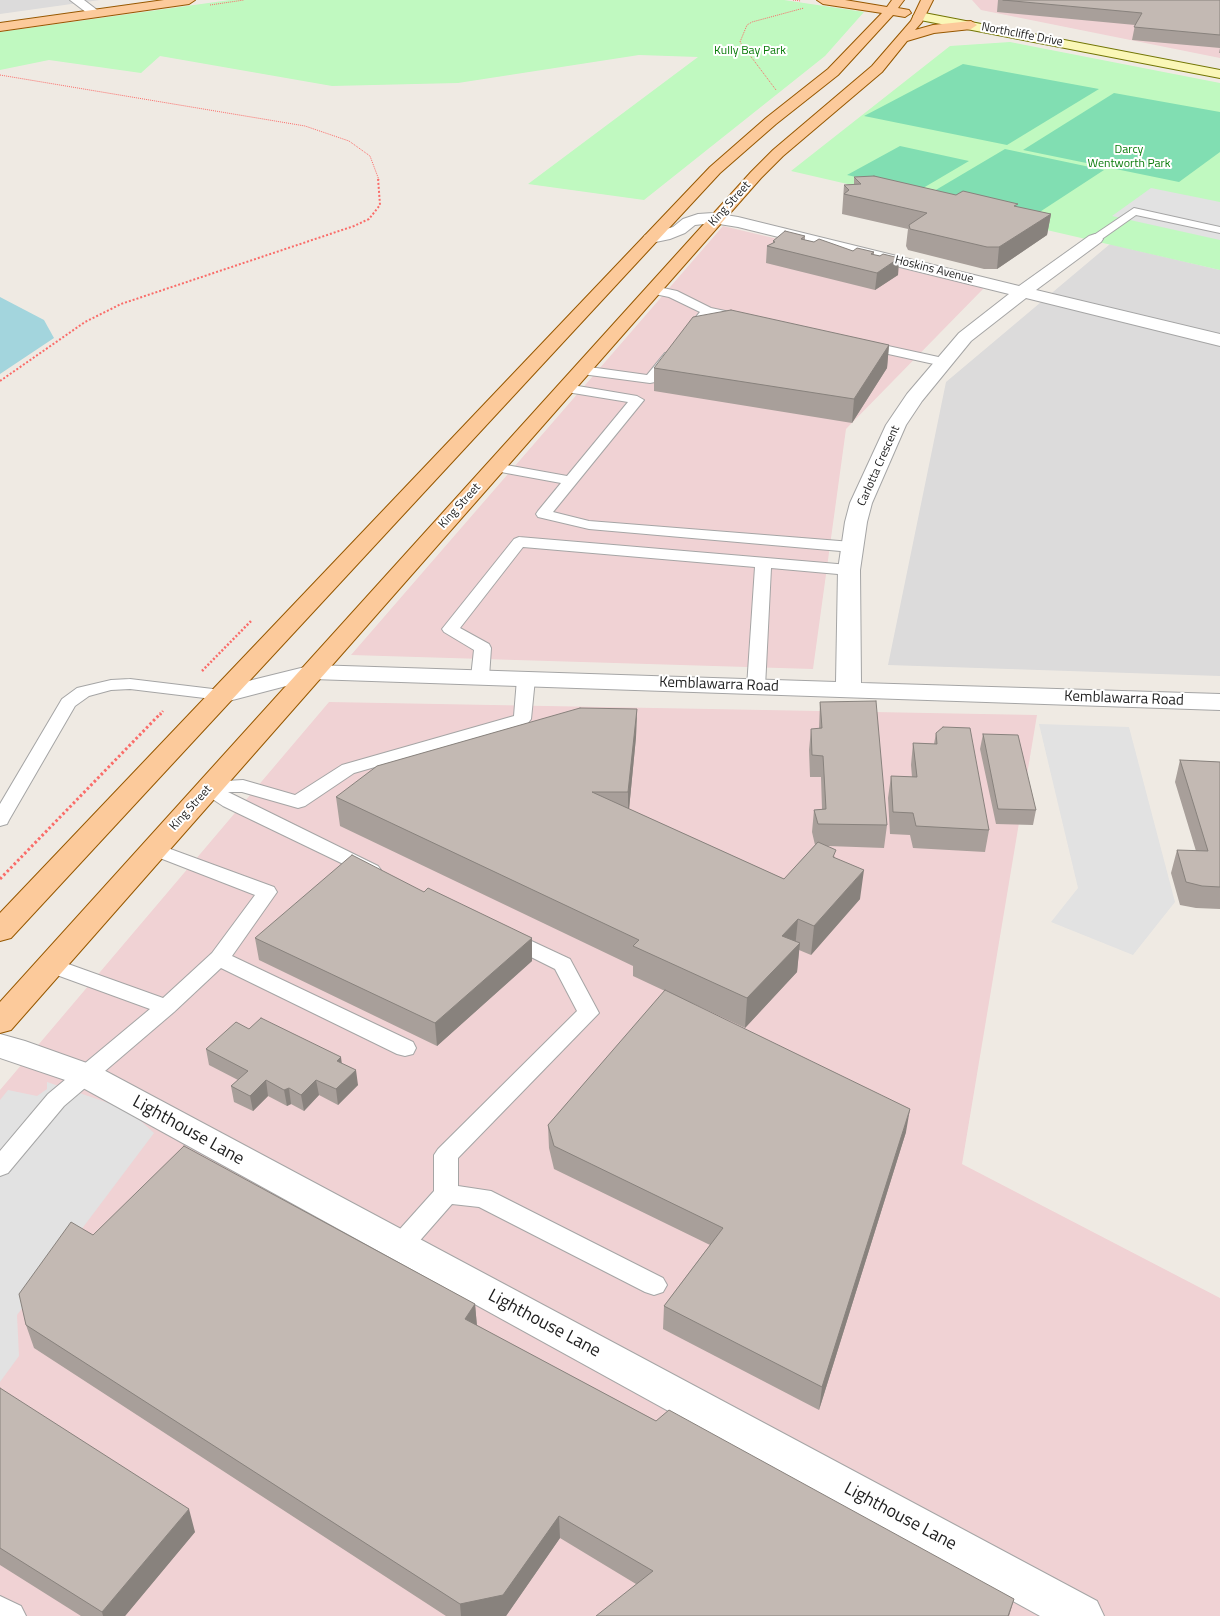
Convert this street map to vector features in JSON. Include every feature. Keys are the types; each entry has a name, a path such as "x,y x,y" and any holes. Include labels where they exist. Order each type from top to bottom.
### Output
{"main road":[{"path":"0,27 139,0"},
{"path":"0,20 189,0"},
{"name":"Northcliffe Drive","path":"823,0 923,8 1004,25 1220,64"},
{"name":"Northcliffe Drive","path":"869,0 894,5"},
{"path":"0,931 731,154 833,72 880,24 894,5"},
{"name":"Northcliffe Drive","path":"923,8 971,25 1220,74"},
{"name":"King Street","path":"0,1022 778,152 862,83 904,38 923,8"},
{"path":"954,10 1004,25"},
{"path":"904,38 932,29 971,25"}],"street":[{"path":"76,0 91,10"},
{"name":"Hoskins Avenue","path":"651,238 670,234 689,222 698,219 718,219 1220,340"},
{"name":"Carlotta Crescent","path":"848,690 852,547 858,511 890,437 908,406 969,333 1094,239"},
{"name":"Kemblawarra Road","path":"221,695 313,672 1220,702"},
{"name":"Lighthouse Lane","path":"0,1046 14,1049 86,1075 1082,1616"}],"lane":[{"path":"1094,239 1134,211 1220,230"},
{"path":"654,290 673,294 707,311 754,321"},
{"path":"582,370 650,379 707,311"},
{"path":"848,342 943,362"},
{"path":"566,388 637,400 543,514 589,525 852,547"},
{"path":"495,467 571,481"},
{"path":"480,677 483,648 450,629 519,542 850,570"},
{"path":"756,687 763,564"},
{"path":"210,788 243,786 298,802 348,769 522,719 526,679"},
{"path":"0,820 68,703 83,692 111,685 130,684 221,695"},
{"path":"210,788 230,802 388,878"},
{"path":"0,1167 56,1100 166,1007 219,958 267,892 154,848"},
{"path":"400,1246 446,1194 446,1155 588,1014 563,964 493,930"},
{"path":"219,958 405,1048"},
{"path":"50,965 166,1007"},
{"path":"446,1194 483,1198 654,1285"},
{"path":"0,1610 11,1616"}],"path":[{"path":"742,38 747,25 812,6"},
{"path":"0,75 306,126 326,132 349,141 370,156 378,180 380,204 369,219 354,226 120,304 85,322 0,382"}],"shaded area":[{"path":"0,0 100,0 0,14"},
{"path":"972,0 1220,0 1220,58 981,10"},
{"path":"1151,188 1220,202 1220,240 1112,216"},
{"path":"723,226 984,288 846,429 813,669 351,655"},
{"path":"1110,244 1220,270 1220,676 888,665 946,382"},
{"path":"329,702 1037,715 962,1164 1220,1298 1220,1616 0,1616 0,1090"},
{"path":"1039,724 1129,727 1175,902 1133,955 1051,922 1078,888"},
{"path":"47,1082 129,1110 154,1133 17,1315 19,1356 0,1382 0,1100 8,1090 37,1096 47,1089"}],"green space":[{"name":"Kully Bay Park","path":"230,0 784,0 864,12 825,56 644,200 528,184 698,57 639,55 458,83 332,86 160,56 141,73 49,60 0,70 0,32"},
{"name":"Darcy Wentworth Park","path":"1010,42 1220,83 1220,270 791,171 950,46"},
{"path":"963,64 1099,89 1007,145 864,116"},
{"path":"1114,93 1220,112 1220,152 1179,182 1023,150"},
{"path":"900,146 969,161 918,191 847,175"},
{"path":"1005,149 1104,170 1032,217 929,194"}],"water":[{"path":"0,297 44,320 54,338 0,374"}],"building":[{"path":"1003,0 1220,0 1220,35 1134,27 1142,13"},
{"path":"874,176 956,195 963,191 1018,204 1014,206 1051,214 999,247 987,247 910,229 909,225 927,213 844,194 849,190 844,185 861,184 854,177"},
{"path":"785,231 805,236 801,239 814,242 819,239 853,251 857,248 874,252 871,254 880,256 883,254 899,258 877,273 767,246 775,242 773,241"},
{"path":"731,310 889,345 854,399 654,368 693,317"},
{"path":"876,701 887,825 818,824 814,810 826,809 823,756 812,755 811,729 822,728 820,702"},
{"path":"580,708 637,709 628,792 592,792 784,879 818,842 836,850 833,857 864,870 814,926 798,919 782,936 800,943 747,998 633,946 639,940 336,797 377,766"},
{"path":"943,727 970,728 989,830 916,826 913,813 893,812 891,776 917,777 913,743 937,744 936,733"},
{"path":"983,734 1018,735 1036,810 998,809"},
{"path":"1180,760 1220,762 1220,887 1202,886 1186,882 1177,850 1208,851"},
{"path":"352,855 424,892 428,888 532,938 435,1023 255,938"},
{"path":"665,990 910,1109 822,1387 664,1306 723,1228 554,1146 548,1125"},
{"path":"261,1018 341,1057 337,1061 356,1070 336,1089 316,1080 301,1095 289,1088 284,1090 266,1080 250,1096 231,1086 248,1071 206,1049 236,1022 249,1029"},
{"path":"184,1146 475,1304 465,1319 656,1421 669,1410 1014,1599 1008,1616 596,1616 653,1571 559,1516 503,1595 460,1604 26,1325 19,1294 71,1222 93,1235"},
{"path":"0,1388 189,1509 102,1612 0,1548"}]}
